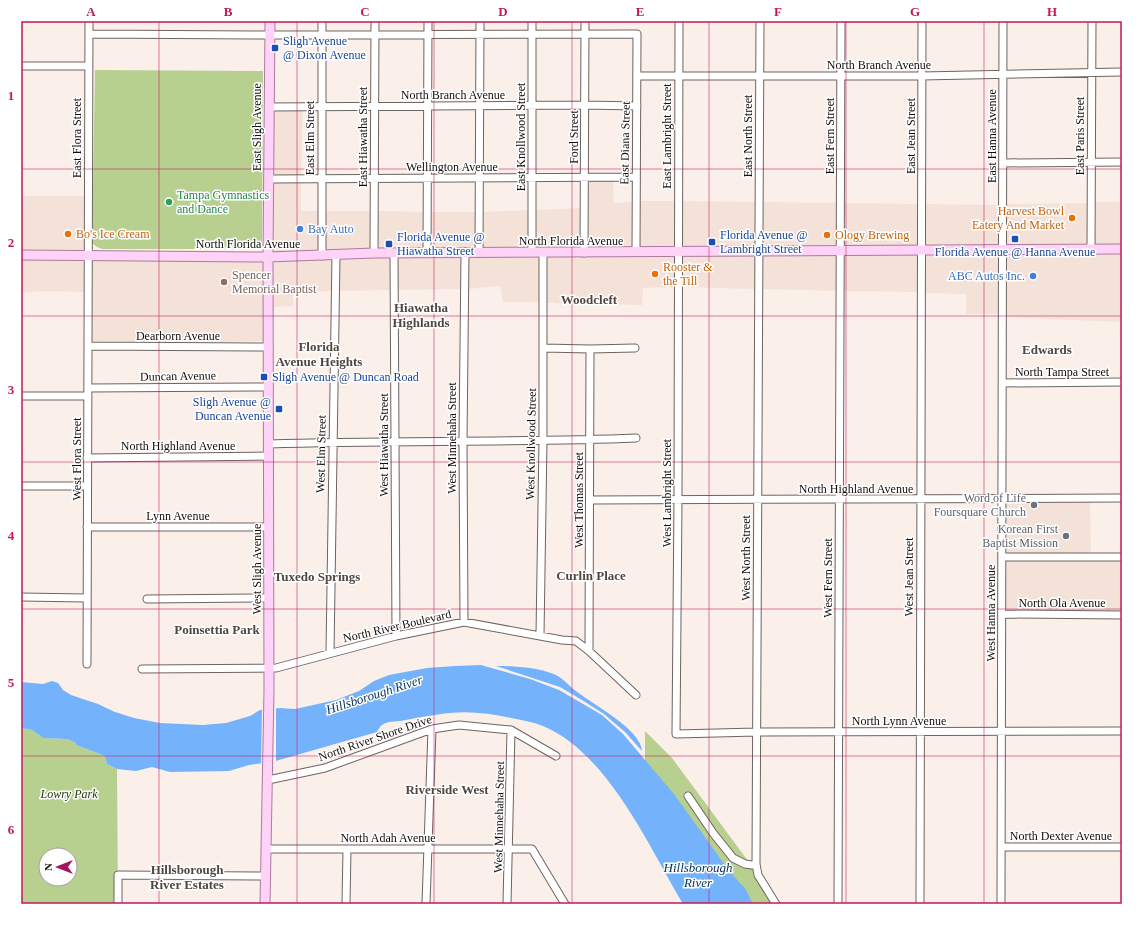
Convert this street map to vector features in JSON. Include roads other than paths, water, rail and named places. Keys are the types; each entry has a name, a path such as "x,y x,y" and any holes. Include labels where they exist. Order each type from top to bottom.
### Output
{"main road":[{"name":"East Sligh Avenue","path":"268,257 270,21"},
{"name":"North Florida Avenue","path":"21,255 268,257 374,253 1122,249"},
{"name":"West Sligh Avenue","path":"265,904 269,690 268,257"}],"street":[{"name":"East Flora Street","path":"88,255 89,21"},
{"name":"East Elm Street","path":"322,21 322,256"},
{"name":"East Hiawatha Street","path":"374,253 375,21"},
{"path":"427,253 426,179 428,21"},
{"path":"479,253 480,21"},
{"name":"East Knollwood Street","path":"532,21 532,252"},
{"name":"Ford Street","path":"584,253 585,21"},
{"name":"East Lambright Street","path":"678,252 679,21"},
{"name":"East North Street","path":"759,252 760,21"},
{"name":"East Fern Street","path":"840,251 841,21"},
{"name":"East Jean Street","path":"921,251 922,21"},
{"name":"East Hanna Avenue","path":"1003,250 1004,21"},
{"name":"East Paris Street","path":"1091,250 1092,21"},
{"path":"89,34 586,34"},
{"name":"East Diana Street","path":"586,34 637,34 636,252"},
{"path":"21,66 88,66"},
{"name":"North Branch Avenue","path":"637,76 922,76 1122,72"},
{"name":"North Branch Avenue","path":"269,107 637,106"},
{"path":"1003,164 1122,162"},
{"name":"Wellington Avenue","path":"269,179 636,177"},
{"name":"West Hanna Avenue","path":"1001,904 1003,250"},
{"name":"West Fern Street","path":"838,904 840,251"},
{"name":"West Jean Street","path":"920,904 921,251"},
{"name":"West Knollwood Street","path":"540,636 543,252"},
{"name":"West Lambright Street","path":"676,734 678,252"},
{"name":"West North Street","path":"756,864 759,252"},
{"name":"West Hiawatha Street","path":"394,253 396,636"},
{"name":"West Minnehaha Street","path":"464,622 463,441 465,253"},
{"name":"West Flora Street","path":"87,664 88,255"},
{"name":"West Elm Street","path":"330,653 336,255"},
{"name":"Dearborn Avenue","path":"88,346 269,347"},
{"path":"543,348 635,348"},
{"name":"West Thomas Street","path":"589,651 590,349"},
{"name":"North Tampa Street","path":"1003,383 1122,382"},
{"name":"Duncan Avenue","path":"88,388 269,387"},
{"path":"21,396 88,396"},
{"path":"269,444 332,442 590,440 636,438"},
{"name":"North Highland Avenue","path":"88,458 269,456"},
{"path":"21,486 88,486"},
{"name":"North Highland Avenue","path":"590,500 920,500 1122,498"},
{"name":"Lynn Avenue","path":"87,526 269,527"},
{"path":"1002,557 1122,557"},
{"path":"21,597 87,598"},
{"path":"147,599 269,598"},
{"name":"North Ola Avenue","path":"1002,614 1122,615"},
{"name":"North River Boulevard","path":"142,669 276,668 396,636 464,622 562,640 576,641 589,651 636,695"},
{"name":"North River Shore Drive","path":"268,777 325,768 432,729 459,725 511,730 556,756"},
{"path":"426,904 432,729"},
{"name":"West Minnehaha Street","path":"507,904 511,730"},
{"name":"North Lynn Avenue","path":"676,734 757,732 1122,731"},
{"path":"688,796 713,833 733,858 745,864 756,864 758,875 776,904"},
{"name":"North Dexter Avenue","path":"1001,847 1122,847"},
{"name":"North Adah Avenue","path":"266,848 532,849 565,904"},
{"path":"346,904 347,849"},
{"path":"118,904 118,875 266,876"}],"water":[{"name":"Hillsborough River","path":"481,665 530,679 559,690 602,715 623,734 674,794 722,861 745,888 753,904 683,904 641,830 607,779 588,757 566,739 543,726 531,722 483,713 444,713 403,721 388,722 381,726 377,732 272,762 249,765 229,771 170,772 152,767 136,771 117,769 107,764 105,756 76,745 76,743 67,739 43,738 32,730 21,728 21,682 43,684 52,681 58,683 63,690 71,695 134,718 160,723 203,725 226,723 250,716 260,710 280,708 295,709 336,700 359,691 374,681 389,675 427,668"},
{"path":"496,666 533,668 557,675 634,734 640,743 642,751 625,732 604,714 560,687"}],"place":[{"name":"Sligh Avenue @ Dixon Avenue","path":"275,48"},
{"name":"Tampa Gymnastics and Dance","path":"169,202"},
{"name":"Harvest Bowl Eatery And Market","path":"1072,218"},
{"name":"Bay Auto","path":"300,229"},
{"name":"Bo's Ice Cream","path":"68,234"},
{"name":"Ology Brewing","path":"827,235"},
{"name":"Florida Avenue @ Hanna Avenue","path":"1015,239"},
{"name":"Florida Avenue @ Lambright Street","path":"712,242"},
{"name":"Florida Avenue @ Hiawatha Street","path":"389,244"},
{"name":"Rooster & the Till","path":"655,274"},
{"name":"ABC Autos Inc.","path":"1033,276"},
{"name":"Spencer Memorial Baptist","path":"224,282"},
{"name":"Sligh Avenue @ Duncan Road","path":"264,377"},
{"name":"Sligh Avenue @ Duncan Avenue","path":"279,409"},
{"name":"Word of Life Foursquare Church","path":"1034,505"},
{"name":"Korean First Baptist Mission","path":"1066,536"}],"district":[{"name":"Woodcleft","path":"589,299"},
{"name":"Hiawatha Highlands","path":"421,314"},
{"name":"Edwards","path":"1047,349"},
{"name":"Florida Avenue Heights","path":"319,354"},
{"name":"Curlin Place","path":"591,575"},
{"name":"Tuxedo Springs","path":"317,576"},
{"name":"Poinsettia Park","path":"217,629"},
{"name":"Riverside West","path":"447,789"},
{"name":"Hillsborough River Estates","path":"187,876"}],"park label":[{"name":"Lowry Park","path":"69,794"}]}
